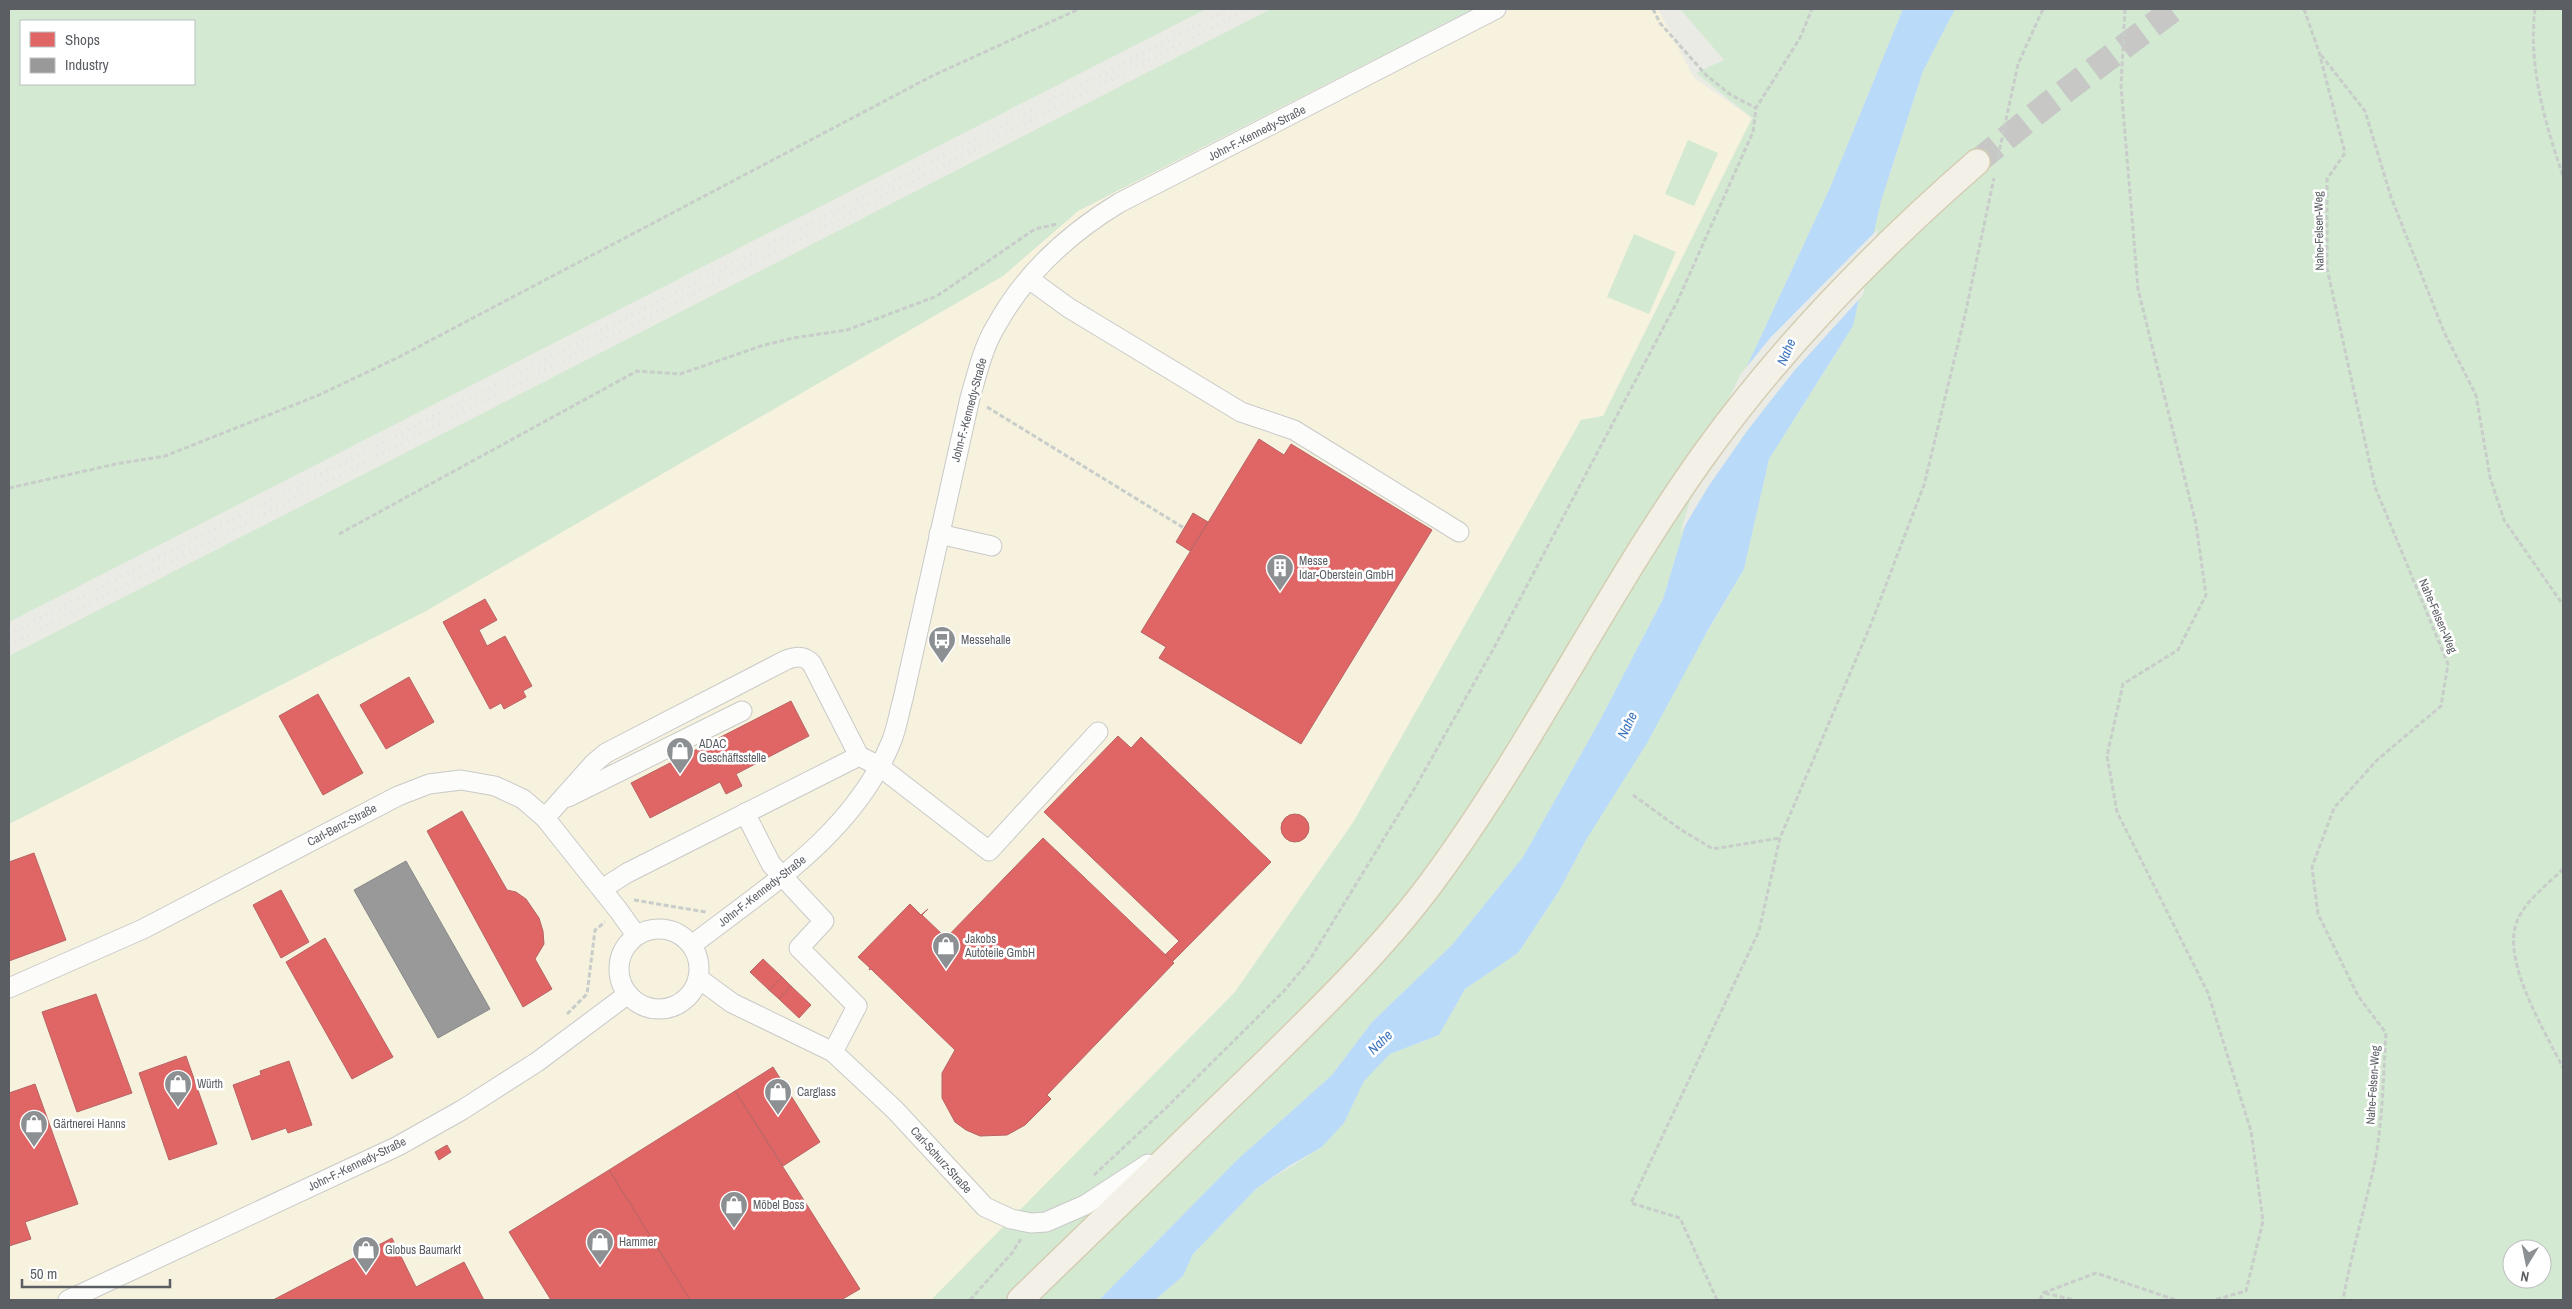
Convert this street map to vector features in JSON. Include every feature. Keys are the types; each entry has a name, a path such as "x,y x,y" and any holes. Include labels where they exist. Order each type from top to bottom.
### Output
{"main road":[{"path":"1020,1300 1198,1128 1376,951 1438,874 1492,796 1672,501 1742,404 1834,297 1912,220 1990,165"}],"street":[{"name":"John-F.-Kennedy-Straße","path":"692,945 800,863 842,821 879,766 892,740 903,699 970,398 995,326 1029,279 1053,251 1071,235 1119,203 1496,9"},
{"path":"1029,279 1069,308 1241,412 1294,430 1459,532"},
{"path":"939,534 992,546"},
{"path":"545,818 594,763 606,753 786,660 798,657 809,660 812,664 859,756 879,766 989,850 1098,732"},
{"path":"560,801 742,711"},
{"path":"602,889 627,873 859,756"},
{"name":"Carl-Benz-Straße","path":"9,988 143,928 398,796 428,784 461,780 495,786 523,799 545,818 619,911 636,936"},
{"path":"745,813 765,854 782,877 824,921 799,948 857,1006 833,1052"},
{"path":"650,929 666,929 680,935 692,945 698,961 698,978 690,994 676,1005 659,1009 642,1005 628,994 620,980 619,963 624,948 636,936 650,929"},
{"name":"Carl-Schurz-Straße","path":"698,978 732,1003 833,1052 895,1110 986,1207 1010,1219 1031,1223 1046,1222 1085,1205 1118,1185 1198,1128"},
{"name":"John-F.-Kennedy-Straße","path":"68,1300 398,1146 462,1110 537,1062 628,994"}],"path":[{"path":"9,488 116,464 165,456 319,395 407,353 932,76 1079,9"},
{"path":"1653,9 1660,23 1706,75 1731,95 1756,108"},
{"path":"1090,1179 1167,1107 1284,990 1309,961 1416,786 1495,646 1673,309 1753,132 1756,108 1800,38 1812,9"},
{"path":"1718,1300 1680,1218 1631,1202 1759,931 1780,838 1872,624 1924,485 1965,315 1990,165 2018,64 2043,9"},
{"path":"2125,9 2121,86 2138,289 2196,524 2206,596 2178,650 2123,684 2107,756 2117,812 2208,993 2250,1131 2263,1221 2246,1291 2214,1300"},
{"name":"Nahe-Felsen-Weg","path":"2304,9 2319,52 2345,153 2327,179 2327,268 2375,487 2448,664 2441,706 2377,760 2334,808 2312,867 2318,914 2358,996 2386,1032 2380,1116 2374,1165 2353,1247 2343,1300"},
{"path":"2536,9 2536,76 2544,122 2563,176"},
{"path":"2319,52 2365,111 2392,197 2444,332 2476,395 2490,477 2504,520 2563,605"},
{"path":"339,534 637,371 680,374 761,346 793,338 847,330 937,296 1035,228 1056,224 1071,235"},
{"path":"970,398 1018,424 1184,528"},
{"path":"1633,795 1680,829 1713,849 1780,838"},
{"path":"2563,869 2534,897 2517,919 2512,939 2516,967 2563,1068"},
{"path":"562,1019 587,994 595,930 635,899 705,910 717,926"},
{"path":"970,1300 1012,1253 1031,1223"},
{"path":"2040,1300 2044,1293 2096,1273 2176,1300"},
{"path":"2044,1293 2074,1300"}],"shaded area":[{"path":"1473,9 1658,9 1694,78 1752,118 1603,416 1581,420 1354,821 1235,992 933,1299 9,1300 9,824 426,611 1003,276 1078,211"}],"green space":[{"path":"9,9 1206,9 9,622"},
{"path":"1271,9 1473,9 1078,211 1003,276 426,611 9,824 9,656"},
{"path":"1680,9 1903,9 1829,190 1708,450 1663,599 1599,722 1523,857 1452,945 1372,1022 1332,1075 1237,1160 1099,1300 931,1300 1235,992 1354,821 1581,420 1603,416 1752,118 1696,73 1724,60"},
{"path":"1955,9 2563,9 2563,1300 1155,1300 1183,1276 1193,1254 1257,1188 1322,1147 1344,1123 1363,1081 1390,1054 1439,1035 1465,989 1518,953 1559,891 1586,840 1744,569 1769,459 1853,326 1881,201 1923,71"},
{"path":"1688,140 1718,153 1694,206 1665,194"},
{"path":"1634,234 1676,252 1649,314 1607,297"}],"water":[{"name":"Nahe","path":"1903,9 1955,9 1923,71 1881,201 1853,326 1769,459 1744,569 1708,630 1647,743 1586,840 1559,891 1518,953 1465,989 1439,1035 1390,1054 1364,1081 1344,1123 1322,1147 1289,1166 1257,1188 1193,1254 1183,1276 1155,1300 1099,1300 1237,1160 1332,1075 1372,1022 1452,945 1523,857 1599,722 1663,599 1708,450 1829,190"}],"pier":[{"path":"1878,229 1863,295 1794,371 1747,431 1708,487 1680,534 1705,450 1740,375 1771,337"}],"building: Shops":[{"name":"Messe Idar-Oberstein GmbH","path":"1259,439 1284,455 1291,444 1432,530 1301,744 1159,658 1166,647 1141,632"},
{"path":"1193,513 1208,522 1190,551 1176,542"},
{"path":"485,599 497,620 479,630 487,646 505,636 532,686 523,691 526,697 504,709 501,703 490,709 443,622"},
{"path":"409,677 434,722 386,749 360,705"},
{"path":"318,694 363,773 323,795 279,716"},
{"path":"791,701 809,736 736,774 742,786 726,794 720,782 650,818 631,783"},
{"path":"1118,736 1131,748 1141,737 1271,862 1172,962 1165,955 1179,941 1044,812"},
{"path":"462,811 507,890 516,892 526,899 539,918 544,944 535,959 552,989 523,1007 427,831"},
{"path":"1295,814 1305,818 1309,828 1305,838 1295,842 1285,838 1281,828 1285,818"},
{"path":"1043,838 1174,963 1047,1095 1051,1099 1025,1125 1007,1135 980,1136 966,1130 955,1122 942,1098 942,1073 955,1050 871,969 869,970 870,968 858,957 910,904 921,915 928,909 922,915 946,938"},
{"path":"34,853 66,940 9,961 9,862"},
{"path":"281,890 309,942 281,958 253,905"},
{"path":"325,938 393,1057 352,1079 286,962"},
{"path":"763,959 782,977 769,990 750,972"},
{"path":"782,977 791,986 779,999 769,990"},
{"path":"791,986 811,1005 799,1018 779,999"},
{"path":"96,994 132,1093 77,1112 42,1012"},
{"name":"Würth","path":"186,1056 217,1144 169,1160 139,1073"},
{"path":"289,1061 312,1125 288,1133 286,1128 252,1140 233,1085 261,1075 260,1071"},
{"name":"Carglass","path":"773,1067 820,1142 783,1166 735,1091"},
{"name":"Gärtnerei Hanns","path":"35,1084 78,1204 25,1222 31,1239 9,1246 9,1093"},
{"name":"Möbel Boss","path":"735,1091 860,1289 841,1300 690,1300 609,1170"},
{"path":"447,1145 451,1152 439,1160 435,1152"},
{"name":"Hammer","path":"609,1170 690,1300 551,1300 509,1232"},
{"name":"Globus Baumarkt","path":"392,1238 416,1287 464,1262 484,1300 273,1300"}],"building: Industry":[{"path":"406,861 490,1009 438,1038 354,890"}],"tunnel":[{"path":"1977,162 2048,104 2174,9"}],"railway":[{"path":"9,634 1229,9"},
{"path":"9,645 1248,9"}],"place":[{"name":"Messe Idar-Oberstein GmbH","path":"1280,592"},
{"name":"Messehalle","path":"942,664"},
{"name":"ADAC Geschäftsstelle","path":"680,775"},
{"name":"Jakobs Autoteile GmbH","path":"946,970"},
{"name":"Würth","path":"178,1108"},
{"name":"Carglass","path":"778,1116"},
{"name":"Gärtnerei Hanns","path":"34,1148"},
{"name":"Möbel Boss","path":"734,1229"},
{"name":"Hammer","path":"600,1266"},
{"name":"Globus Baumarkt","path":"366,1274"}]}
